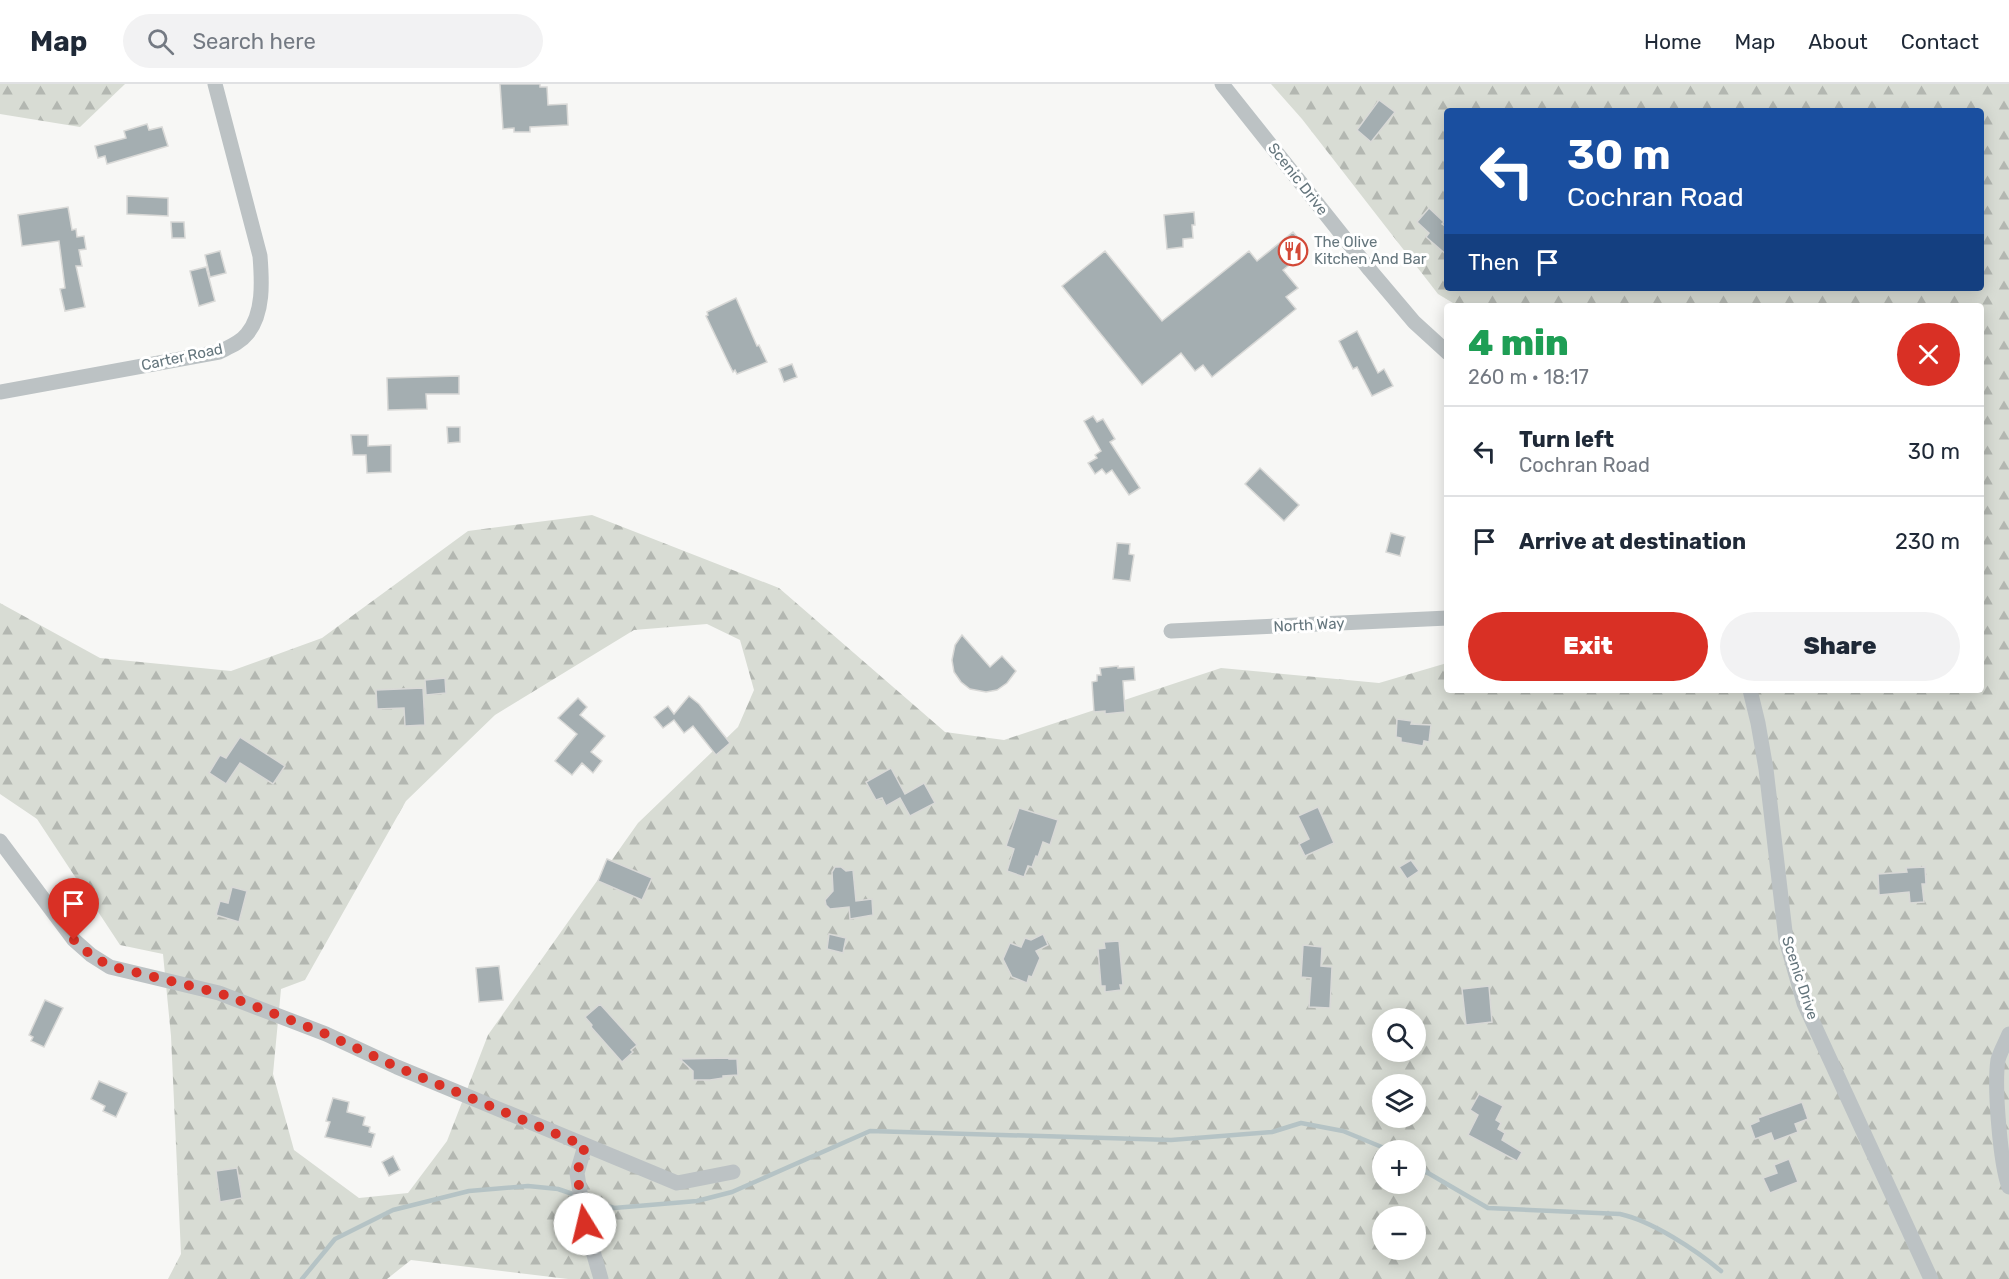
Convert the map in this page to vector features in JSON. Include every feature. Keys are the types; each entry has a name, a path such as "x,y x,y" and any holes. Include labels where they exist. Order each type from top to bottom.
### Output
{"street":[{"name":"Carter Road","path":"0,392 219,352 236,344 248,334 258,315 262,278 260,256 215,84"},
{"name":"Scenic Drive","path":"1222,84 1370,270 1414,322 1444,349"},
{"name":"North Way","path":"1171,631 1444,618"},
{"name":"Scenic Drive","path":"1751,693 1766,769 1786,940 1795,974 1804,1003 1931,1279"},
{"path":"0,841 74,940 92,956 110,966 230,997 326,1034 397,1067 677,1183 733,1172"},
{"path":"2009,1034 1998,1059 1998,1102 2000,1135 2009,1186"},
{"path":"585,1146 577,1173 585,1224 601,1279"}],"green space":[{"path":"0,84 125,84 80,127 0,114"},
{"path":"1271,84 2009,84 2009,1279 568,1279 411,1260 387,1279 168,1279 181,1254 171,1036 163,954 120,945 37,819 0,794 0,603 100,658 231,671 322,638 468,531 592,515 779,588 945,732 1004,740 1221,668 1379,683 1444,664 1444,693 1984,693 1984,303 1453,303 1438,294 1302,119","holes":["707,624 740,640 754,690 738,727 638,823 488,1035 447,1141 408,1193 359,1198 294,1150 273,1074 281,989 305,980 406,801 495,715 634,630"]}],"building":[{"path":"500,84 540,84 540,87 547,87 548,105 567,104 568,125 530,127 530,132 514,132 514,128 503,129"},
{"path":"1379,100 1395,112 1371,142 1357,130"},
{"path":"147,124 149,130 162,127 168,146 107,164 105,156 98,158 95,146 126,138 124,131"},
{"path":"127,196 168,198 168,216 127,214"},
{"path":"68,207 72,230 76,229 77,237 84,236 86,249 79,250 82,266 76,266 85,307 65,311 60,289 65,288 59,241 22,246 18,215"},
{"path":"1429,208 1444,222 1442,224 1444,225 1444,253 1426,237 1429,233 1417,222"},
{"path":"1194,212 1193,238 1183,239 1183,247 1167,249 1164,215"},
{"path":"171,222 184,222 185,238 172,238"},
{"path":"1293,232 1308,250 1283,270 1298,288 1286,297 1296,309 1212,377 1203,365 1195,371 1181,353 1142,385 1062,286 1105,251 1162,321 1249,251 1257,261"},
{"path":"220,251 226,273 210,277 205,255"},
{"path":"206,267 215,301 199,306 190,271"},
{"path":"736,298 757,346 759,345 767,362 737,374 735,370 733,372 706,316 707,312"},
{"path":"1357,331 1378,373 1384,369 1393,386 1372,396 1357,367 1353,369 1339,341"},
{"path":"792,364 797,377 784,382 779,369"},
{"path":"459,376 459,394 426,394 427,409 388,410 387,378"},
{"path":"1093,416 1097,422 1103,419 1115,439 1110,442 1140,488 1129,495 1112,470 1106,474 1102,469 1095,474 1088,463 1097,458 1095,455 1101,451 1084,421"},
{"path":"447,427 460,427 460,442 448,443"},
{"path":"351,435 368,435 368,446 391,445 391,472 367,473 366,455 353,455"},
{"path":"1260,468 1299,505 1284,521 1245,484"},
{"path":"1391,533 1405,537 1400,556 1386,552"},
{"path":"1117,543 1130,544 1129,554 1134,555 1130,581 1113,579"},
{"path":"962,635 990,667 1002,656 1016,671 1007,683 997,690 986,692 970,689 961,682 954,672 952,660 955,645"},
{"path":"1118,666 1118,668 1134,667 1135,680 1123,681 1125,712 1105,714 1105,711 1094,712 1092,682 1097,681 1097,675 1101,675 1100,668"},
{"path":"445,678 446,693 426,695 425,680"},
{"path":"423,688 425,725 405,726 404,708 377,709 376,690"},
{"path":"689,696 699,704 730,743 716,755 693,726 684,733 674,720 663,728 654,717 668,706 674,714"},
{"path":"578,698 587,707 580,715 605,736 591,752 602,761 593,773 582,763 572,775 555,761 577,734 558,718"},
{"path":"1397,719 1412,721 1411,724 1431,725 1429,742 1424,741 1423,746 1401,742 1401,738 1396,737"},
{"path":"240,737 285,766 273,784 240,763 226,784 209,773 220,755 226,758"},
{"path":"891,768 905,794 924,783 935,803 910,816 900,798 886,806 882,798 876,800 866,782"},
{"path":"1318,807 1334,843 1305,856 1299,844 1309,839 1298,816"},
{"path":"1019,808 1058,820 1050,845 1043,842 1038,857 1036,856 1032,867 1028,866 1024,877 1007,871 1014,849 1006,846"},
{"path":"607,859 652,878 642,900 598,881"},
{"path":"1411,860 1419,871 1407,879 1399,867"},
{"path":"835,867 841,867 846,871 853,870 856,901 872,899 873,915 850,919 849,907 830,909 826,905 825,900 833,891 832,872"},
{"path":"1925,867 1926,884 1922,884 1924,902 1910,903 1909,892 1879,895 1878,874 1907,872 1906,868"},
{"path":"232,887 247,891 239,922 216,915 220,901 228,903"},
{"path":"829,934 846,938 843,953 827,949"},
{"path":"1043,934 1048,945 1036,951 1040,958 1032,977 1029,976 1027,983 1012,977 1003,959 1010,943 1021,947 1025,938 1031,940"},
{"path":"1119,941 1123,985 1120,985 1121,990 1105,992 1105,986 1101,986 1098,949 1105,948 1104,942"},
{"path":"1303,945 1322,947 1321,966 1332,967 1330,1008 1309,1007 1311,978 1301,977"},
{"path":"499,966 503,1000 479,1002 476,968"},
{"path":"1489,986 1492,1022 1466,1025 1462,989"},
{"path":"45,1000 63,1008 44,1047 31,1041 33,1037 29,1035"},
{"path":"600,1004 637,1045 622,1062 585,1017"},
{"path":"680,1059 737,1059 738,1075 710,1080 693,1080 693,1071"},
{"path":"99,1081 127,1093 116,1117 103,1111 105,1106 91,1099"},
{"path":"1479,1094 1503,1106 1496,1120 1501,1123 1498,1129 1505,1133 1502,1140 1522,1152 1517,1161 1468,1135 1478,1115 1470,1110"},
{"path":"333,1098 349,1102 347,1112 365,1117 363,1125 370,1127 369,1132 375,1134 371,1147 325,1137 330,1122 326,1121"},
{"path":"1802,1102 1808,1119 1795,1124 1798,1132 1774,1141 1771,1133 1755,1139 1750,1125 1759,1121 1758,1118"},
{"path":"393,1156 400,1170 389,1176 382,1162"},
{"path":"1789,1159 1798,1182 1770,1193 1763,1178 1777,1173 1774,1165"},
{"path":"237,1168 242,1198 220,1202 216,1171"}],"waterway":[{"path":"302,1279 335,1239 393,1210 469,1191 528,1186 558,1189 614,1208 697,1201 732,1192 870,1131 1171,1140 1272,1132 1301,1123 1343,1131 1372,1143"},
{"path":"1426,1172 1488,1208 1620,1214 1633,1218 1673,1237 1721,1271"}],"place":[{"name":"The Olive Kitchen And Bar","path":"1293,251"}],"route":[{"path":"74,940 92,956 110,966 219,993 262,1009 326,1034 397,1067 585,1146 577,1173 585,1224"}]}
